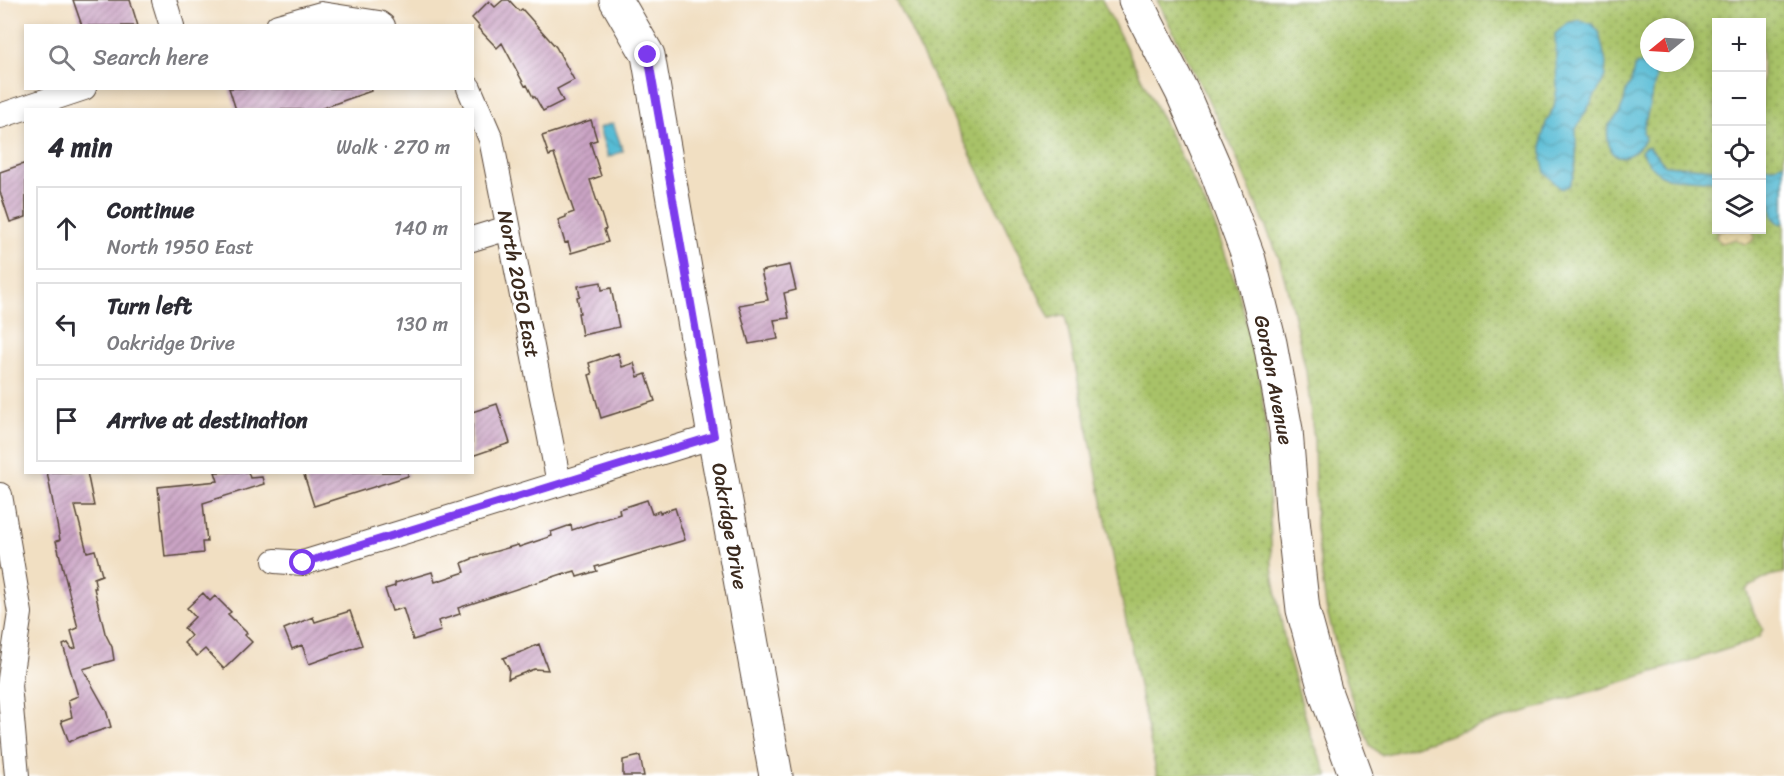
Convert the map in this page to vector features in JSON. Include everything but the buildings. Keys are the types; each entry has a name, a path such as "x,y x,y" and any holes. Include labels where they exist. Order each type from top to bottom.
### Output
{"main road":[{"name":"Gordon Avenue","path":"1135,0 1186,102 1217,173 1248,256 1270,343 1286,430 1303,610 1326,694 1356,776"},
{"name":"Oakridge Drive","path":"620,1 648,55 776,776"}],"street":[{"path":"164,0 171,24"},
{"path":"285,24 321,14 380,24"},
{"path":"0,116 78,90"},
{"name":"North 2050 East","path":"470,90 490,139 559,483"},
{"path":"474,238 508,228"},
{"path":"275,561 303,563 714,436"},
{"path":"0,495 20,613 5,684 17,776"}],"green space":[{"path":"896,0 1102,0 1212,218 1237,287 1259,372 1267,438 1272,567 1286,648 1311,736 1328,776 1157,776 1065,315 1050,319"},
{"path":"1157,0 1784,0 1784,573 1769,576 1746,589 1754,613 1763,629 1759,637 1747,643 1381,755 1370,745 1358,717 1342,669 1326,607 1316,528 1314,441 1306,371 1279,258 1231,145"}],"sand":[{"path":"1717,234 1754,234 1754,238 1745,244 1735,239 1721,243 1716,237"}],"water":[{"path":"1579,20 1592,24 1599,32 1606,63 1605,76 1576,129 1576,160 1573,177 1569,186 1561,189 1545,173 1542,159 1542,137 1554,107 1557,88 1555,34 1567,23"},
{"path":"1637,64 1640,64 1640,72 1654,72 1656,79 1643,131 1645,140 1638,149 1623,157 1618,156 1609,146 1608,126 1619,114"},
{"path":"613,123 623,151 608,157 599,128"},
{"path":"1649,147 1665,165 1712,169 1712,181 1663,176 1653,168 1641,151"},
{"path":"1784,163 1784,222 1781,224 1773,216 1771,202 1766,196 1766,167 1775,167"}],"route":[{"path":"303,563 714,436 648,55"}]}
